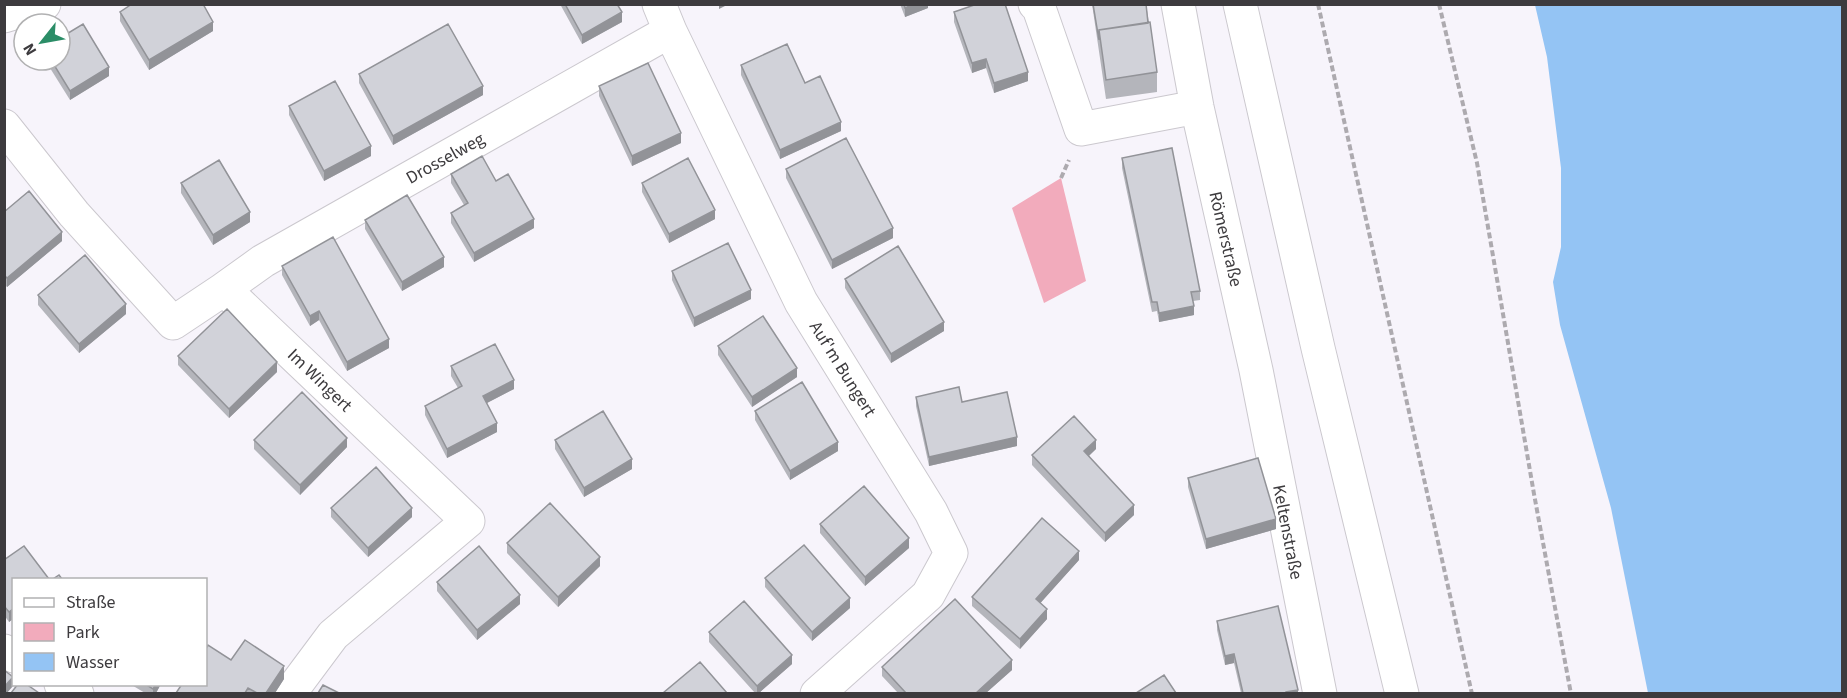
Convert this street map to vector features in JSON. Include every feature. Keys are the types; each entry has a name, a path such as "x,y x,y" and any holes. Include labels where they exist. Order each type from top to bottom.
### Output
{"street":[{"path":"4,16 44,4"},
{"path":"1035,4 1039,8 1082,129 1197,107"},
{"name":"Römerstraße","path":"1178,4 1197,107 1256,370"},
{"path":"1240,4 1315,336 1402,693"},
{"name":"Drosselweg","path":"224,289 263,261 664,18"},
{"name":"Auf'm Bungert","path":"664,18 801,302 931,512 951,553 928,595 817,693"},
{"path":"4,126 74,214 173,323 224,289"},
{"name":"Im Wingert","path":"224,289 468,520 333,635 289,693"},
{"name":"Keltenstraße","path":"1256,370 1320,693"}],"path":[{"path":"1318,4 1472,693"},
{"path":"1439,4 1477,163 1571,693"}],"green space":[{"path":"1061,178 1086,281 1044,303 1012,208"}],"water":[{"path":"1535,5 1842,5 1842,693 1648,693 1611,508 1560,325 1553,282 1561,247 1561,168 1547,57"}],"building":[{"path":"132,4 203,4 213,22 149,60 120,12"},
{"path":"565,4 617,4 622,12 582,35"},
{"path":"977,4 1005,4 1028,72 994,83 986,59 972,63 954,12"},
{"path":"1093,4 1146,4 1148,23 1099,30 1099,40"},
{"path":"1150,22 1157,72 1106,80 1099,30"},
{"path":"83,24 109,67 70,91 58,72 72,72 72,31"},
{"path":"448,24 483,86 393,136 359,74"},
{"path":"787,44 805,83 820,76 841,122 780,150 741,65"},
{"path":"648,63 681,133 632,156 599,86"},
{"path":"335,81 371,146 324,171 289,106"},
{"path":"846,138 893,228 832,260 786,169"},
{"path":"1172,148 1200,291 1191,292 1194,306 1159,313 1157,302 1152,302 1122,158"},
{"path":"482,156 496,181 508,174 534,219 474,253 451,213 468,203 451,174"},
{"path":"688,158 715,210 669,234 642,183"},
{"path":"219,160 250,212 213,235 181,183"},
{"path":"29,191 62,232 7,278 4,275 4,212"},
{"path":"407,195 444,257 402,282 365,220"},
{"path":"333,237 389,339 347,362 319,311 310,316 282,266"},
{"path":"728,243 751,290 694,318 672,271"},
{"path":"898,246 944,322 891,354 845,279"},
{"path":"85,255 126,304 79,344 38,295"},
{"path":"227,309 277,362 229,409 178,356"},
{"path":"763,316 797,368 752,397 718,346"},
{"path":"495,344 514,380 483,396 497,423 447,449 425,406 462,386 451,366"},
{"path":"802,382 838,442 790,471 755,411"},
{"path":"959,387 962,402 1007,392 1017,437 929,457 916,397"},
{"path":"302,392 347,438 300,485 254,440"},
{"path":"603,411 632,459 584,488 555,440"},
{"path":"1074,416 1096,440 1084,451 1134,505 1105,533 1032,455"},
{"path":"1258,458 1276,519 1206,539 1188,478"},
{"path":"376,467 412,508 368,548 331,508"},
{"path":"864,486 909,538 865,577 820,524"},
{"path":"550,503 600,557 558,597 507,543"},
{"path":"1042,518 1079,551 1036,599 1047,609 1020,639 972,597"},
{"path":"804,545 850,598 812,632 765,578"},
{"path":"24,546 48,578 12,578 12,610 9,612 4,606 4,560"},
{"path":"479,546 520,595 477,630 437,582"},
{"path":"955,599 1012,660 976,693 906,693 882,667"},
{"path":"744,601 792,655 757,686 709,632"},
{"path":"1278,606 1298,690 1286,693 1243,693 1234,654 1225,656 1217,621"},
{"path":"245,640 284,666 266,693 257,693 248,688 245,693 176,693 181,686 207,686 208,645 231,660"},
{"path":"700,662 727,693 663,693"},
{"path":"4,670 12,678 4,687"},
{"path":"1164,675 1176,693 1136,693"},
{"path":"323,685 339,693 318,693"},
{"path":"16,686 29,686 39,693 11,693"}]}
